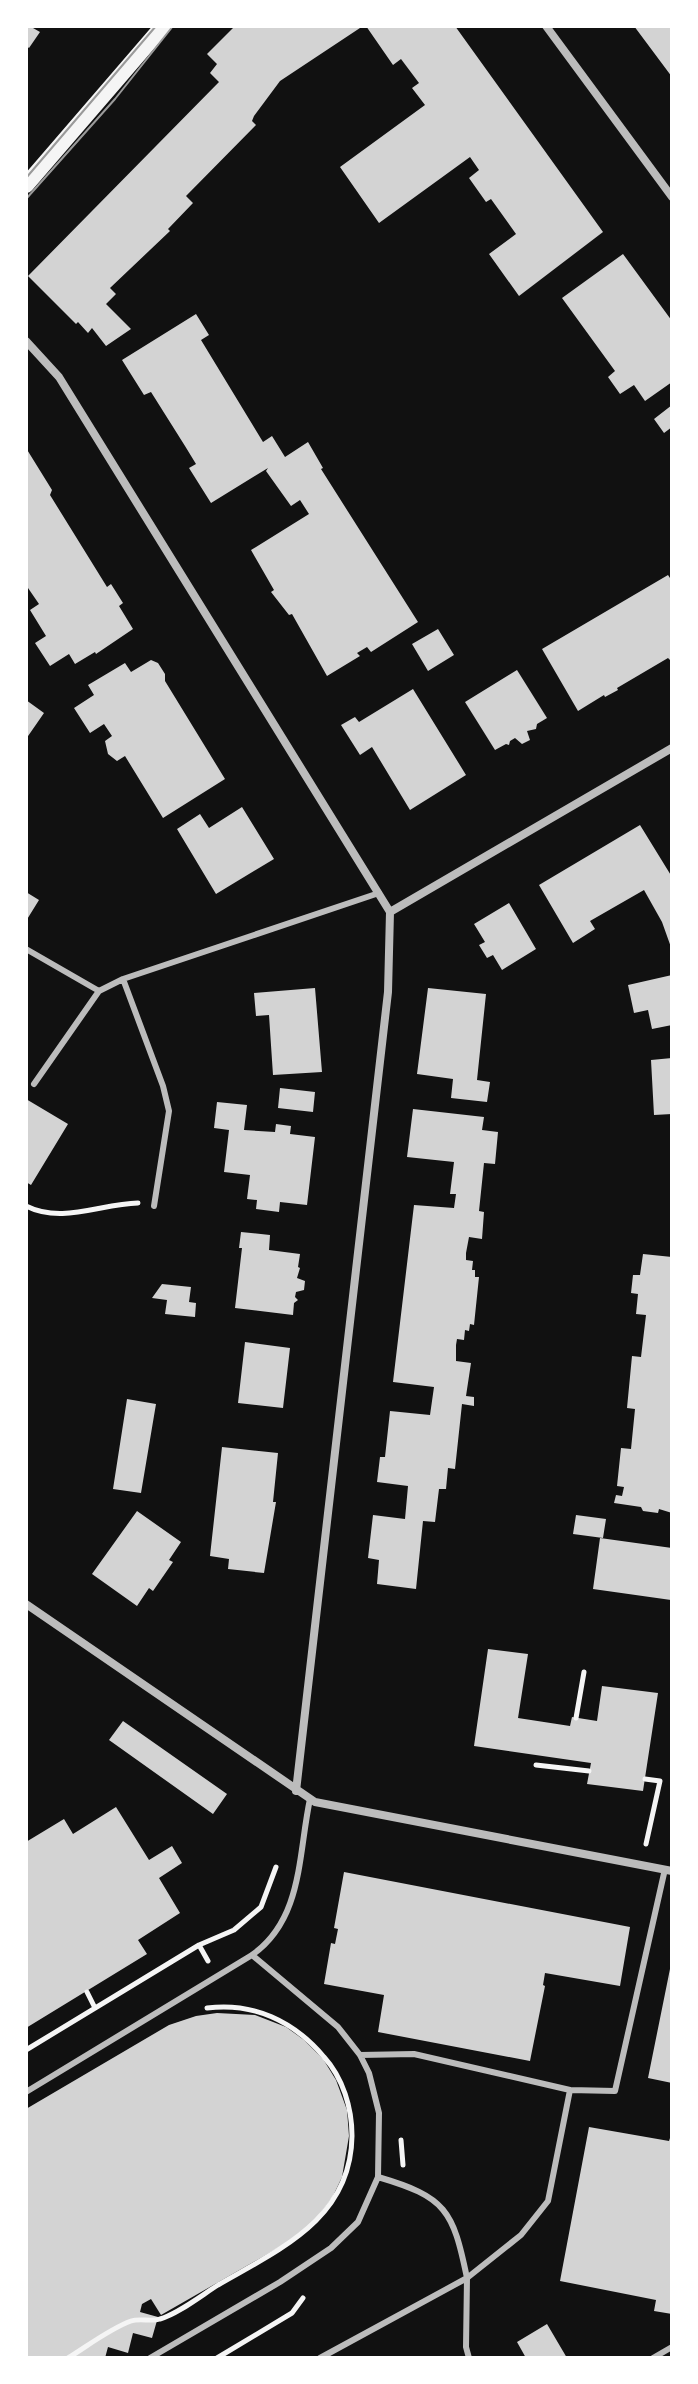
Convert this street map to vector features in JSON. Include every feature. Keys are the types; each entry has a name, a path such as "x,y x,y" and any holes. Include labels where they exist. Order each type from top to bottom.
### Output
{"main road":[{"path":"26,185 162,29"}],"street":[{"path":"546,26 672,197"},
{"path":"26,341 59,377 390,912 388,992 296,1791"},
{"path":"390,912 672,749"},
{"path":"26,1604 310,1799 668,1870"}],"lane":[{"path":"34,1084 99,991 123,979 379,893"},
{"path":"26,949 99,991"},
{"path":"123,979 163,1086 169,1111 154,1206"},
{"path":"26,2092 270,1942 288,1914 310,1799"},
{"path":"360,2055 414,2054 570,2090 615,2091 668,1870"},
{"path":"150,2358 280,2282 331,2248 358,2222 378,2177 379,2113 369,2073 360,2055 338,2027 252,1955"},
{"path":"320,2358 467,2278 521,2235 548,2201 570,2090"},
{"path":"378,2177 429,2197 443,2208 458,2233 467,2278 466,2347 469,2358"},
{"path":"653,2358 672,2347"}],"path":[{"path":"26,1206 40,1213 77,1213 135,1202 154,1206"},
{"path":"576,1718 584,1672"},
{"path":"536,1765 589,1771"},
{"path":"645,1779 660,1781 646,1844"},
{"path":"26,2050 199,1945 234,1930 251,1918 264,1901 267,1887 282,1856"},
{"path":"87,1992 95,2008"},
{"path":"65,2356 132,2320 164,2318 304,2234 326,2211 343,2182 352,2147 352,2128 345,2092 325,2057 293,2027 275,2018 252,2009 225,2006 203,2008"},
{"path":"217,2358 292,2313 303,2298"}],"building":[{"path":"26,26 35,26 33,28 40,32 29,48 26,46"},
{"path":"235,26 363,26 280,81 254,116 252,121 256,125 186,196 193,203 168,229 170,231 110,288 116,294 106,304 131,329 106,346 92,328 88,333 78,322 76,324 28,276 219,82 210,73 217,64 207,54"},
{"path":"366,26 455,26 603,232 519,296 489,254 516,234 491,199 486,202 469,178 479,170 470,157 379,223 340,167 425,105 412,88 419,83 401,59 393,65"},
{"path":"634,26 672,26 672,77"},
{"path":"623,254 672,321 672,382 645,401 634,385 620,394 608,377 615,371 562,298"},
{"path":"196,314 209,335 201,340 263,442 272,436 285,457 308,442 321,469 418,622 371,652 367,647 357,653 360,656 327,676 292,614 289,615 271,592 274,590 251,550 309,514 300,500 291,506 266,471 268,468 211,503 189,468 196,464 185,446 151,392 144,395 122,360"},
{"path":"672,405 672,427 664,433 654,419"},
{"path":"26,448 52,490 50,495 107,587 111,584 123,603 119,606 133,629 75,664 69,654 50,666 35,643 46,636 30,610 39,604 26,589"},
{"path":"668,575 672,581 672,659 668,658 578,711 542,649"},
{"path":"438,629 454,655 428,671 412,644"},
{"path":"151,660 158,663 165,674 165,681 225,779 163,818 125,756 117,761 108,754 105,741 112,736 104,724 90,733 74,708 94,695 88,685 125,663 131,672"},
{"path":"517,670 547,718 537,724 536,729 527,731 530,740 522,744 515,738 509,745 495,750 465,702"},
{"path":"413,689 466,775 410,810 372,747 360,755 341,725 355,717 359,722"},
{"path":"26,700 44,713 26,739"},
{"path":"242,807 274,859 216,894 177,829 200,814 209,828"},
{"path":"640,825 672,877 672,950 662,922 644,890 590,921 595,929 573,943 539,885"},
{"path":"26,892 39,900 26,921"},
{"path":"509,903 536,949 502,970 493,955 487,958 479,945 485,942 474,924"},
{"path":"672,975 672,1025 652,1029 648,1010 634,1013 628,985"},
{"path":"315,988 322,1072 273,1075 269,1015 256,1016 254,993"},
{"path":"428,988 486,994 477,1080 490,1082 487,1102 451,1098 453,1079 417,1074"},
{"path":"672,1058 672,1114 654,1115 651,1060"},
{"path":"280,1088 315,1092 313,1112 278,1108"},
{"path":"26,1099 68,1124 31,1185 26,1182"},
{"path":"217,1102 247,1105 244,1130 275,1132 276,1124 291,1126 290,1134 315,1137 307,1205 280,1202 279,1212 256,1209 257,1200 247,1199 250,1175 224,1172 229,1130 214,1128"},
{"path":"413,1109 484,1117 482,1130 498,1132 495,1164 484,1163 479,1211 484,1212 482,1239 469,1237 466,1253 466,1260 473,1261 475,1277 479,1277 474,1325 470,1324 469,1331 465,1330 464,1340 457,1339 456,1345 456,1361 471,1363 466,1396 474,1397 474,1406 462,1404 455,1469 448,1468 446,1489 439,1489 435,1522 423,1521 416,1589 377,1584 379,1560 368,1558 373,1515 405,1519 408,1486 377,1482 380,1457 385,1457 390,1411 430,1415 434,1387 393,1382 414,1205 454,1208 456,1194 450,1194 454,1162 407,1157"},
{"path":"241,1232 270,1235 269,1250 300,1254 297,1278 305,1281 304,1290 296,1292 298,1300 294,1303 293,1315 235,1308"},
{"path":"643,1254 672,1257 672,1513 659,1509 658,1513 643,1511 641,1507 614,1503 616,1495 622,1496 624,1487 617,1486 621,1448 631,1449 635,1409 627,1408 632,1356 641,1357 646,1315 636,1314 638,1294 631,1293 633,1275 640,1275"},
{"path":"162,1284 191,1287 189,1302 196,1303 195,1317 165,1314 167,1300 152,1298"},
{"path":"245,1342 290,1348 283,1408 238,1403"},
{"path":"127,1399 156,1404 141,1493 113,1489"},
{"path":"222,1447 278,1453 273,1502 276,1502 264,1573 228,1569 229,1559 210,1556"},
{"path":"137,1511 181,1542 169,1560 173,1562 153,1591 149,1588 137,1606 92,1574"},
{"path":"576,1515 606,1519 603,1538 573,1534"},
{"path":"600,1538 672,1548 671,1600 593,1589"},
{"path":"488,1649 528,1654 518,1718 570,1726 572,1717 597,1721 602,1686 658,1693 643,1791 587,1784 591,1763 474,1746"},
{"path":"123,1721 227,1794 213,1814 109,1740"},
{"path":"116,1807 149,1860 172,1846 182,1863 159,1878 180,1913 138,1940 147,1954 26,2028 26,1842 64,1819 73,1834"},
{"path":"344,1872 630,1927 620,1986 545,1973 530,2061 378,2032 384,1995 324,1984 331,1943 335,1944 338,1929 334,1928"},
{"path":"672,1964 672,2083 648,2078"},
{"path":"217,2013 255,2015 286,2027 323,2059 336,2080 347,2110 349,2136 342,2177 332,2198 313,2223 290,2241 161,2315 151,2299 142,2304 140,2312 158,2317 152,2338 133,2333 128,2353 108,2347 105,2358 26,2358 26,2109 169,2025"},
{"path":"589,2127 669,2141 672,2132 672,2314 654,2311 656,2300 560,2281"},
{"path":"547,2324 567,2358 526,2358 517,2342"}],"tram line":[{"path":"26,178 156,26"},
{"path":"26,199 115,99 173,26"}]}
